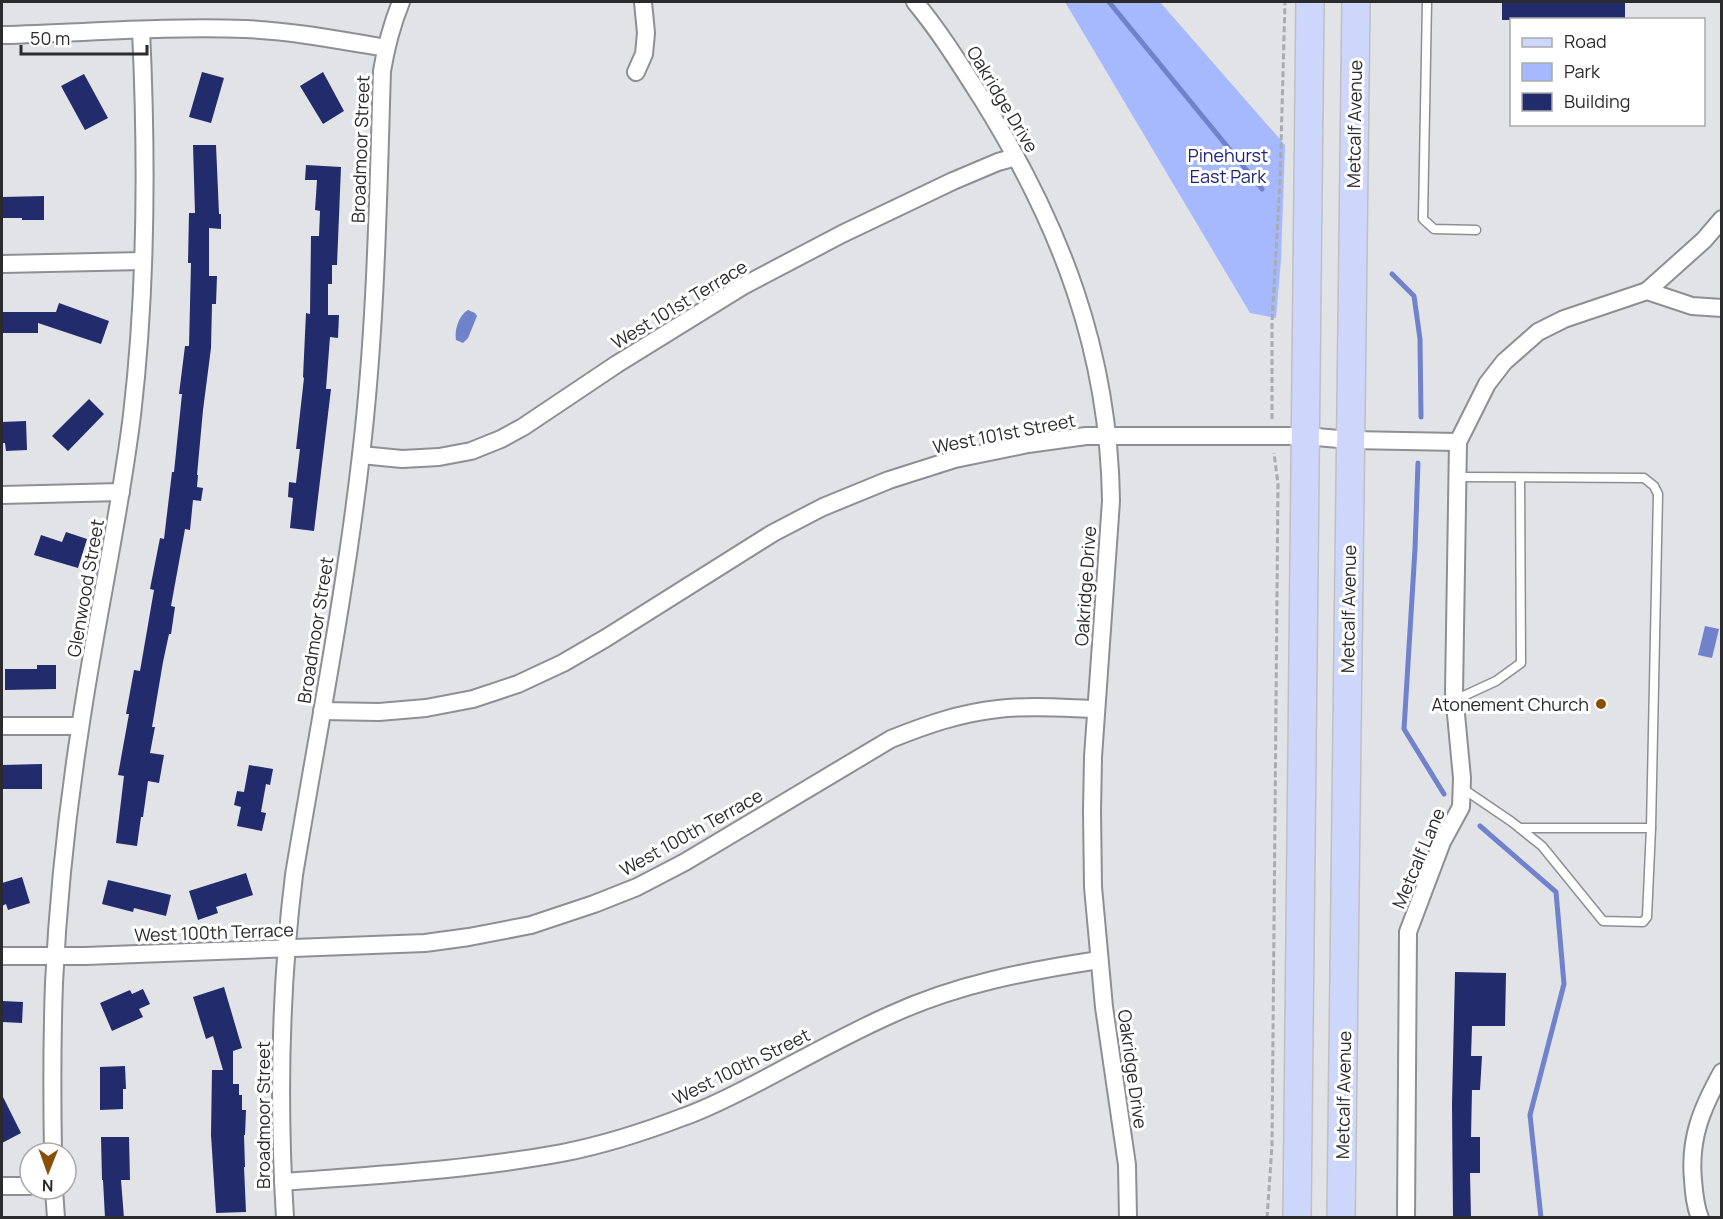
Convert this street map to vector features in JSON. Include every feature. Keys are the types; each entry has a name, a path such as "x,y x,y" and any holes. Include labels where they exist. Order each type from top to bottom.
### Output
{"main road":[{"path":"1297,1218 1310,2"},
{"name":"Metcalf Avenue","path":"1341,1218 1356,2"}],"street":[{"name":"Broadmoor Street","path":"285,1218 281,1055 286,949 294,876 351,533 361,455 375,284 382,71 393,21 401,2"},
{"path":"636,72 644,54 646,33 643,2"},
{"name":"Oakridge Drive","path":"915,2 960,64 1003,133 1037,197 1082,309 1095,355 1107,436 1111,501 1096,709 1092,811 1093,887 1104,1007 1125,1146 1128,1218"},
{"path":"2,34 246,29 310,35 386,48"},
{"name":"Glenwood Street","path":"53,1141 56,956 66,829 80,726 121,492 132,414 140,318 145,110 141,30"},
{"name":"West 101st Terrace","path":"361,455 402,459 439,457 471,451 501,439 743,286 842,234 953,181 999,162 1016,158"},
{"path":"1458,442 1487,384 1504,362 1525,342 1538,332 1564,319 1647,291 1704,240 1722,219"},
{"path":"2,264 143,261"},
{"path":"1647,291 1692,306 1722,308"},
{"name":"West 101st Street","path":"322,711 379,712 426,708 473,699 518,684 563,663 754,544 823,507 889,480 956,459 1028,444 1086,436 1305,436 1350,440 1458,442"},
{"name":"Metcalf Lane","path":"1406,1218 1408,932 1442,842 1461,807 1462,778 1454,700 1458,442"},
{"path":"2,495 121,492"},
{"name":"West 100th Terrace","path":"2,956 85,956 425,943 469,937 531,924 594,904 637,887 685,862 891,739 924,726 961,715 998,709 1026,707 1096,709"},
{"path":"2,726 80,726"},
{"name":"West 100th Street","path":"283,1182 395,1174 521,1160 630,1136 719,1102 865,1027 930,998 988,980 1037,969 1099,960"},
{"path":"1700,1218 1694,1194 1693,1144 1705,1104 1722,1072"},
{"path":"2,1186 18,1186"},
{"path":"55,1201 56,1218"}],"lane":[{"path":"1427,2 1423,219 1434,229 1476,230"},
{"path":"1457,477 1644,478 1654,486 1658,494 1647,917 1643,922 1603,921 1542,846 1520,828 1461,788"},
{"path":"1454,700 1496,681 1521,663 1520,477"},
{"path":"1520,828 1651,828"}],"path":[{"path":"1267,1218 1272,1146 1278,508 1278,484 1272,436 1272,323 1280,181 1285,2"}],"green space":[{"name":"Pinehurst East Park","path":"1065,2 1160,2 1285,145 1281,260 1276,318 1250,313"}],"shaded area":[{"path":"468,310 477,316 468,338 463,343 456,340 456,332 460,319"},
{"path":"1705,626 1719,629 1712,658 1698,655"}],"building":[{"path":"1502,2 1625,2 1625,18 1510,18 1510,20 1502,20"},
{"path":"202,72 224,78 211,123 189,117"},
{"path":"323,72 344,111 323,124 300,86"},
{"path":"84,74 108,118 85,130 61,86"},
{"path":"193,145 216,145 219,214 221,214 221,229 209,228 209,276 217,276 216,304 212,304 211,348 197,475 197,487 203,488 201,501 193,500 190,530 185,529 171,606 175,607 171,634 169,634 163,662 152,727 155,727 150,753 164,755 159,783 148,781 137,846 116,843 124,776 118,775 134,670 140,671 154,590 150,589 160,538 164,539 172,472 174,472 182,394 179,394 185,346 189,346 191,263 188,263 189,213 195,213"},
{"path":"306,165 341,167 337,265 332,265 332,284 328,284 328,315 339,315 338,338 330,337 326,389 331,389 314,531 290,528 293,498 288,497 289,482 296,483 300,449 296,449 304,378 306,313 310,314 311,236 319,236 320,211 315,210 317,180 305,180"},
{"path":"44,196 44,220 2,218 2,197"},
{"path":"59,303 109,321 101,344 38,323 38,333 2,333 2,312 56,312"},
{"path":"89,399 104,414 68,451 52,436"},
{"path":"26,421 27,450 6,451 5,443 2,443 2,422"},
{"path":"66,532 87,539 78,568 34,555 41,535 62,542"},
{"path":"37,665 56,665 56,689 5,690 5,669 37,669"},
{"path":"42,764 42,789 2,789 2,765"},
{"path":"249,765 273,769 270,785 266,784 261,812 266,813 262,831 237,826 241,807 234,805 237,791 244,792"},
{"path":"246,873 253,895 216,907 218,913 198,920 189,891"},
{"path":"22,877 30,903 8,910 6,904 2,906 2,883"},
{"path":"108,880 171,895 166,916 134,908 133,912 102,904"},
{"path":"1455,972 1506,973 1505,1026 1472,1026 1471,1056 1482,1056 1480,1090 1472,1090 1471,1137 1480,1137 1480,1173 1470,1173 1471,1218 1453,1218 1452,1105"},
{"path":"224,987 242,1048 233,1051 233,1084 239,1084 242,1110 246,1110 244,1167 246,1212 216,1213 211,1135 212,1070 223,1070 213,1036 206,1039 193,997"},
{"path":"143,989 150,1004 139,1009 143,1017 112,1031 100,1003 130,990 132,994"},
{"path":"2,1001 23,1002 22,1023 2,1022"},
{"path":"125,1066 126,1089 123,1089 123,1109 100,1110 100,1067"},
{"path":"2,1095 21,1133 2,1143"},
{"path":"101,1137 129,1137 130,1180 121,1180 124,1218 105,1218"}],"waterway":[{"path":"1109,2 1262,189"},
{"path":"1392,274 1414,296 1420,339 1421,417"},
{"path":"1418,463 1404,729 1444,794"},
{"path":"1480,826 1556,892 1564,984 1530,1115 1541,1218"}],"place":[{"name":"Atonement Church","path":"1601,704"}]}
